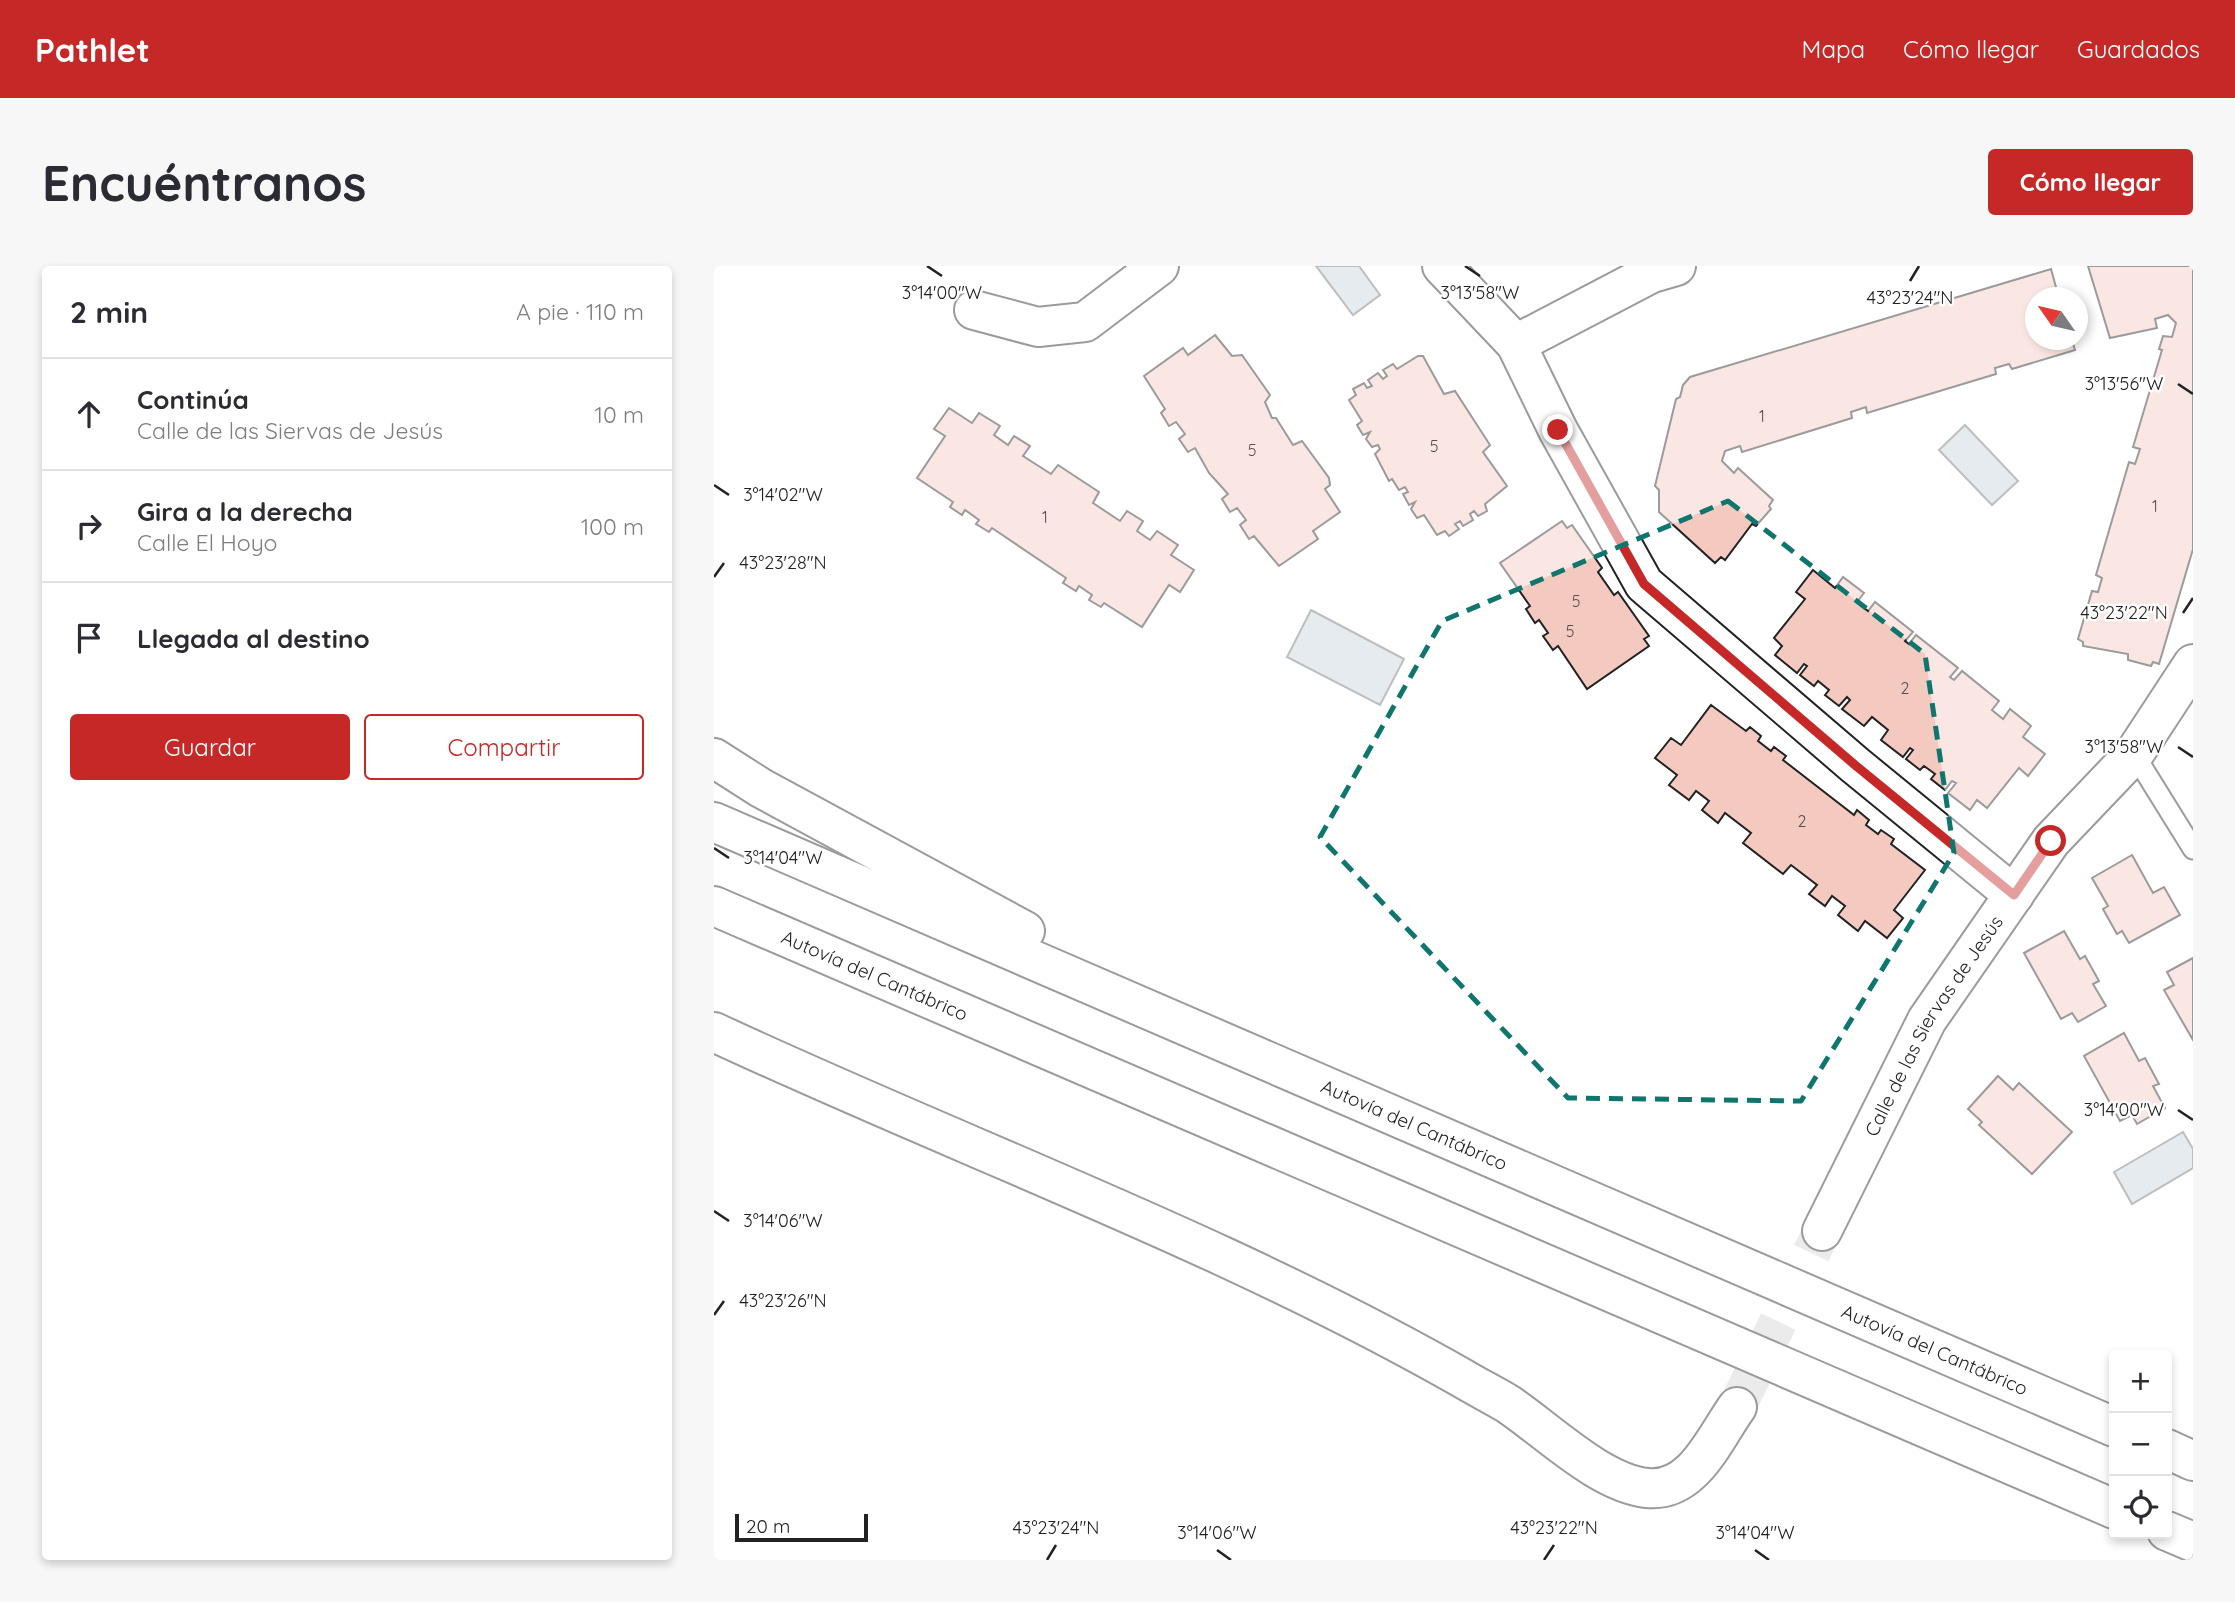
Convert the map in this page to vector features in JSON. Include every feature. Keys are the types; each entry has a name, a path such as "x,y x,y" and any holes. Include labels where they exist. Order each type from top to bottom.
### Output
{"main road":[{"path":"975,310 1038,327 1084,322 1158,266"},
{"path":"1442,266 1516,344 1558,430 1644,584 1855,765 2014,895"},
{"path":"1516,344 1652,273 1676,266"},
{"name":"Calle de las Siervas de Jesús","path":"1822,1231 1927,1020 2051,841 2134,754 2193,664"},
{"path":"714,758 803,811 1245,1051"},
{"name":"Autovía del Cantábrico","path":"714,821 2109,1425"},
{"name":"Autovía del Cantábrico","path":"714,906 2109,1506"},
{"path":"714,1032 1196,1243 1376,1329 1506,1403 1617,1481 1646,1488 1669,1489 1688,1478 1737,1407"},
{"path":"2172,1452 2193,1461"},
{"path":"2172,1533 2193,1542"}],"lane":[{"path":"2134,754 2193,849"}],"highlighted area":[{"path":"1728,501 1925,654 1954,853 1801,1101 1568,1098 1320,837 1442,621"}],"shaded area":[{"path":"1316,266 1359,266 1380,295 1353,315"},
{"path":"1965,425 2018,481 1992,505 1939,450"},
{"path":"1311,610 1404,659 1380,705 1287,657"},
{"path":"2183,1132 2193,1149 2193,1168 2132,1204 2114,1172"}],"building":[{"path":"2088,266 2193,266 2193,549 2159,664 2153,662 2151,666 2128,660 2128,654 2083,646 2083,642 2078,639 2092,591 2098,592 2102,578 2096,575 2129,462 2135,464 2140,449 2133,447 2162,350 2159,349 2163,336 2172,337 2176,323 2168,315 2155,319 2157,328 2110,338"},
{"path":"2051,269 2056,287 2025,287 2025,350 2075,350 2012,369 2009,364 1995,368 1996,374 1867,413 1866,407 1851,412 1852,418 1742,452 1740,446 1725,451 1722,461 1734,473 1738,468 1773,500 1769,506 1771,509 1756,526 1752,524 1725,560 1721,557 1715,563 1659,512 1659,490 1655,486 1676,399 1680,397 1683,385 1690,377"},
{"path":"1215,335 1232,356 1242,355 1270,395 1265,402 1272,418 1276,418 1293,445 1302,441 1329,478 1330,485 1325,489 1340,512 1313,531 1318,539 1279,566 1254,536 1249,539 1240,525 1246,520 1237,508 1230,512 1222,499 1228,494 1209,473 1195,448 1188,452 1179,439 1185,434 1176,422 1169,426 1161,413 1165,409 1144,376 1183,348 1188,355"},
{"path":"1418,356 1423,356 1444,394 1455,391 1490,445 1483,452 1507,486 1485,504 1487,511 1478,516 1474,511 1470,514 1473,520 1463,526 1460,521 1455,524 1459,529 1449,536 1445,531 1437,535 1424,515 1417,518 1411,509 1415,502 1409,505 1403,494 1408,492 1405,487 1399,490 1392,479 1389,481 1375,454 1380,449 1378,445 1372,447 1366,439 1370,432 1363,435 1357,425 1362,421 1349,400 1356,395 1353,389 1364,383 1367,388 1372,386 1368,380 1378,373 1383,379 1387,376 1383,370 1393,364 1397,369"},
{"path":"949,408 972,423 979,413 1000,426 994,435 1008,445 1014,436 1030,446 1023,456 1051,474 1058,465 1099,492 1093,503 1120,521 1127,511 1143,521 1137,531 1150,540 1157,531 1178,545 1171,555 1194,570 1180,592 1169,585 1142,627 1104,603 1101,607 1089,600 1092,595 1079,586 1076,591 1063,583 1066,578 992,528 989,532 976,524 979,520 965,510 962,515 950,507 953,502 917,478 945,436 934,429"},
{"path":"1562,521 1567,528 1572,525 1602,568 1598,572 1614,595 1618,592 1649,636 1644,639 1649,646 1587,689 1558,646 1553,650 1543,636 1548,633 1539,620 1535,623 1526,609 1530,606 1500,563"},
{"path":"1813,570 1835,588 1843,577 1864,593 1857,602 1868,611 1875,602 1913,632 1905,641 1909,644 1916,635 1958,668 1950,677 1954,680 1962,671 1999,701 1992,710 2003,719 2010,709 2031,726 2023,737 2045,754 2028,776 2019,768 1987,808 1977,800 1970,810 1948,793 1956,783 1952,781 1945,790 1931,779 1935,774 1924,766 1920,770 1906,759 1913,750 1910,748 1903,757 1881,740 1888,730 1872,717 1864,726 1842,709 1850,700 1847,697 1839,706 1825,695 1829,690 1818,681 1814,686 1800,675 1807,666 1804,664 1797,673 1775,655 1782,646 1774,638 1805,599 1796,592"},
{"path":"1711,705 1746,731 1750,727 1761,736 1758,741 1771,751 1774,747 1786,756 1783,760 1854,815 1857,810 1869,820 1866,825 1878,834 1881,830 1894,839 1891,844 1925,870 1894,910 1903,918 1887,938 1865,921 1858,931 1838,915 1845,906 1832,896 1825,906 1809,894 1817,885 1791,865 1783,874 1743,843 1751,833 1725,813 1718,823 1702,810 1709,801 1696,791 1689,800 1669,785 1677,775 1655,758 1671,738 1681,745"},
{"path":"2132,855 2153,893 2164,887 2180,915 2129,943 2122,931 2117,934 2103,909 2108,906 2092,878"},
{"path":"2064,931 2080,959 2085,956 2099,981 2093,984 2106,1006 2078,1022 2072,1013 2061,1019 2024,953"},
{"path":"2193,958 2193,1040 2164,990 2174,985 2167,972"},
{"path":"2124,1033 2139,1061 2145,1058 2159,1084 2153,1086 2165,1108 2137,1124 2132,1115 2120,1121 2084,1056"},
{"path":"1998,1076 2013,1090 2019,1083 2072,1132 2032,1174 1979,1125 1982,1122 1968,1109"}],"tunnel":[{"path":"1737,1407 1822,1231"}],"route":[{"path":"1558,430 1644,584 1855,765 2014,895 2051,841"}]}
